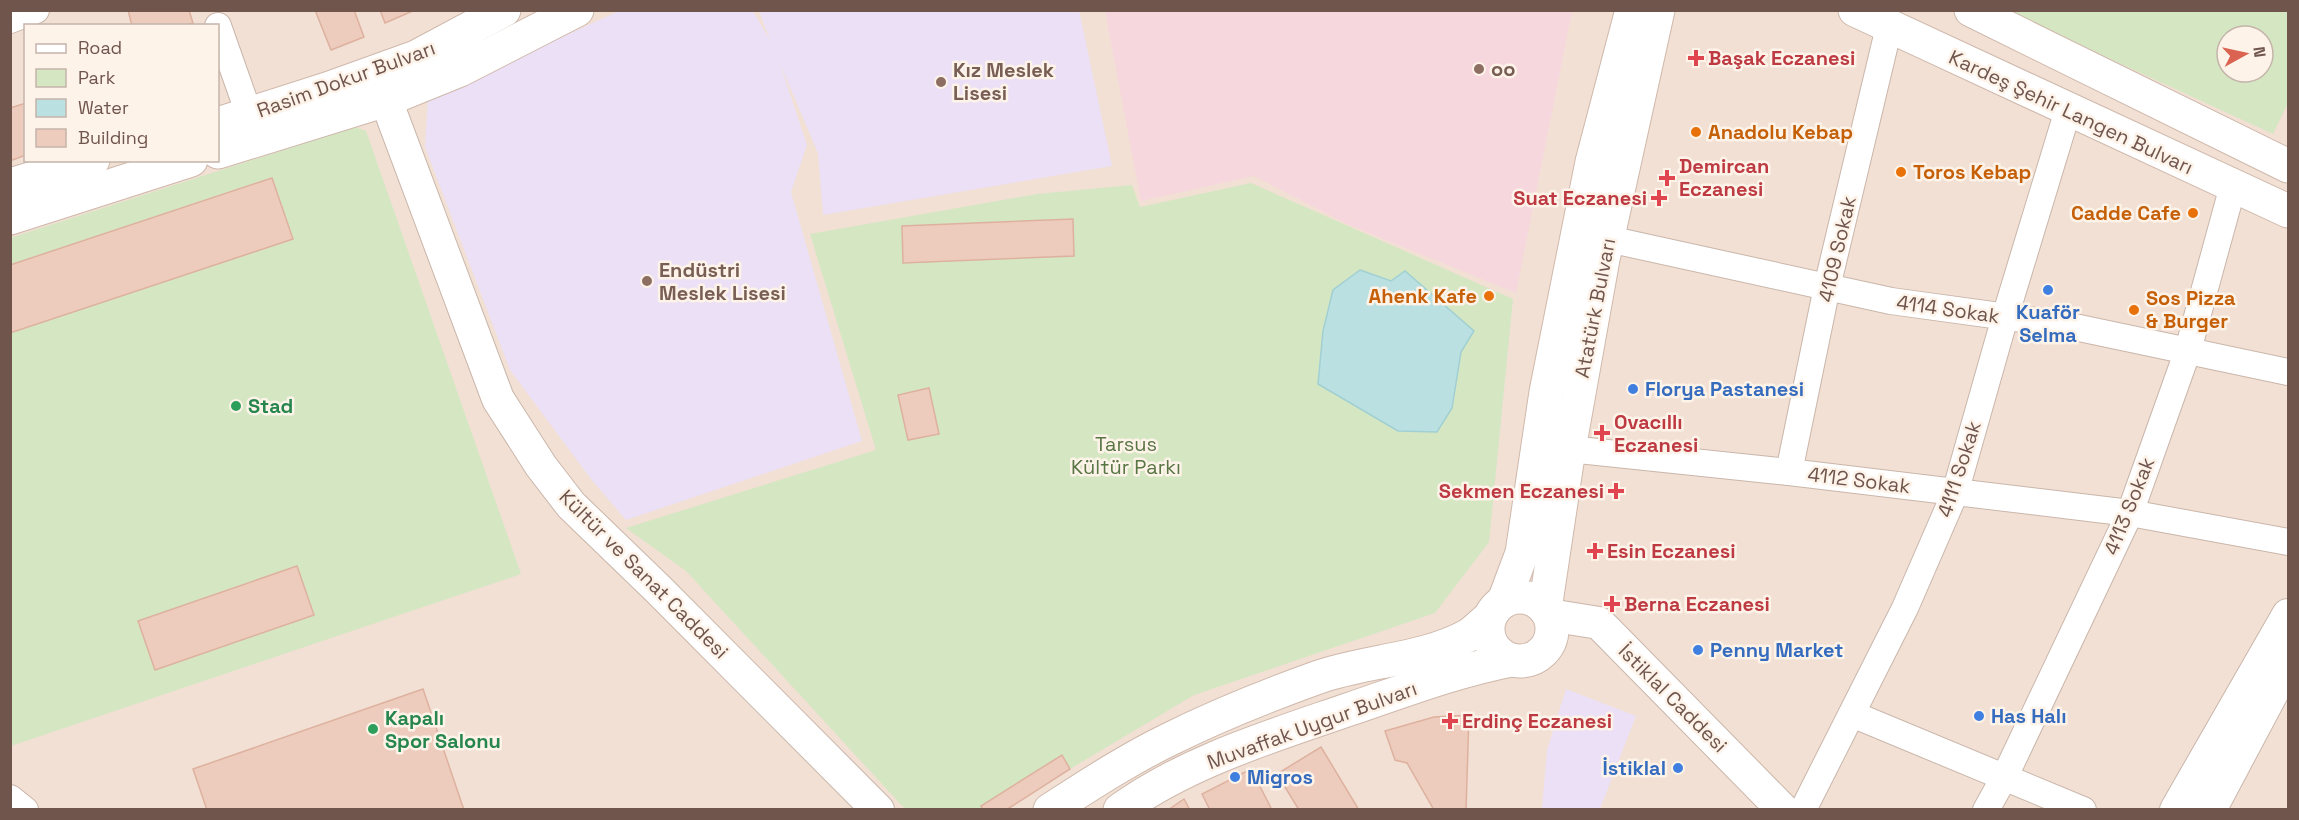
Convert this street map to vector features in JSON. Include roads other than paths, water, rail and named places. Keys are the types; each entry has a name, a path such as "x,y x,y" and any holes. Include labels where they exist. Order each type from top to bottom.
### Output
{"main road":[{"name":"Rasim Dokur Bulvarı","path":"219,124 416,57 504,10"},
{"path":"219,152 386,100 460,70 577,10"},
{"name":"Atatürk Bulvarı","path":"1497,609 1522,554 1546,392 1592,162 1632,10"},
{"name":"Atatürk Bulvarı","path":"1547,612 1569,449 1608,238 1659,10"},
{"name":"Kardeş Şehir Langen Bulvarı","path":"1855,10 2289,211"},
{"path":"1971,10 2289,166"},
{"path":"10,185 86,162"},
{"path":"10,218 185,162"},
{"path":"1521,597 1530,598 1547,612 1552,625 1552,636 1541,654 1532,660 1522,662 1501,656 1494,648 1489,638 1497,609 1521,597"},
{"name":"Muvaffak Uygur Bulvarı","path":"1050,810 1107,774 1179,735 1318,677 1446,645 1470,634 1497,609"},
{"name":"Muvaffak Uygur Bulvarı","path":"1120,810 1141,795 1219,756 1466,670 1511,660"}],"street":[{"path":"10,20 36,10"},
{"name":"4109 Sokak","path":"1789,472 1827,287 1889,27"},
{"path":"219,32 249,114"},
{"name":"Kültür ve Sanat Caddesi","path":"386,100 498,399 541,466 571,505 878,810"},
{"name":"4111 Sokak","path":"1803,810 1905,608 1955,493 2005,317 2068,110"},
{"name":"4113 Sokak","path":"1986,810 2004,778 2130,513 2188,350 2234,186"},
{"name":"4114 Sokak","path":"1608,238 1891,301 2065,325 2289,372"},
{"name":"4112 Sokak","path":"1569,449 1789,472 2130,513 2289,542"},
{"name":"İstiklal Caddesi","path":"1547,612 1599,623 1769,804"},
{"path":"2176,810 2289,615"},
{"path":"2210,810 2289,663"},
{"path":"1852,714 2083,810"},
{"path":"10,798 25,810"}],"water":[{"path":"1360,270 1391,281 1405,271 1474,331 1461,352 1452,408 1437,432 1398,431 1318,384 1323,331 1333,290"}],"place":[{"name":"Başak Eczanesi","path":"1696,58"},
{"name":"oo","path":"1479,69"},
{"name":"Kız Meslek Lisesi","path":"941,82"},
{"name":"Anadolu Kebap","path":"1696,132"},
{"name":"Toros Kebap","path":"1901,172"},
{"name":"Demircan Eczanesi","path":"1667,178"},
{"name":"Suat Eczanesi","path":"1659,198"},
{"name":"Cadde Cafe","path":"2193,213"},
{"name":"Endüstri Meslek Lisesi","path":"647,281"},
{"name":"Kuaför Selma","path":"2048,290"},
{"name":"Ahenk Kafe","path":"1489,296"},
{"name":"Sos Pizza & Burger","path":"2134,310"},
{"name":"Florya Pastanesi","path":"1633,389"},
{"name":"Stad","path":"236,406"},
{"name":"Ovacıllı Eczanesi","path":"1602,433"},
{"name":"Sekmen Eczanesi","path":"1616,491"},
{"name":"Esin Eczanesi","path":"1595,551"},
{"name":"Berna Eczanesi","path":"1612,604"},
{"name":"Penny Market","path":"1698,650"},
{"name":"Has Halı","path":"1979,716"},
{"name":"Erdinç Eczanesi","path":"1450,721"},
{"name":"Kapalı Spor Salonu","path":"373,729"},
{"name":"İstiklal","path":"1678,768"},
{"name":"Migros","path":"1235,777"}],"park label":[{"name":"Tarsus Kültür Parkı","path":"1126,456"}]}
